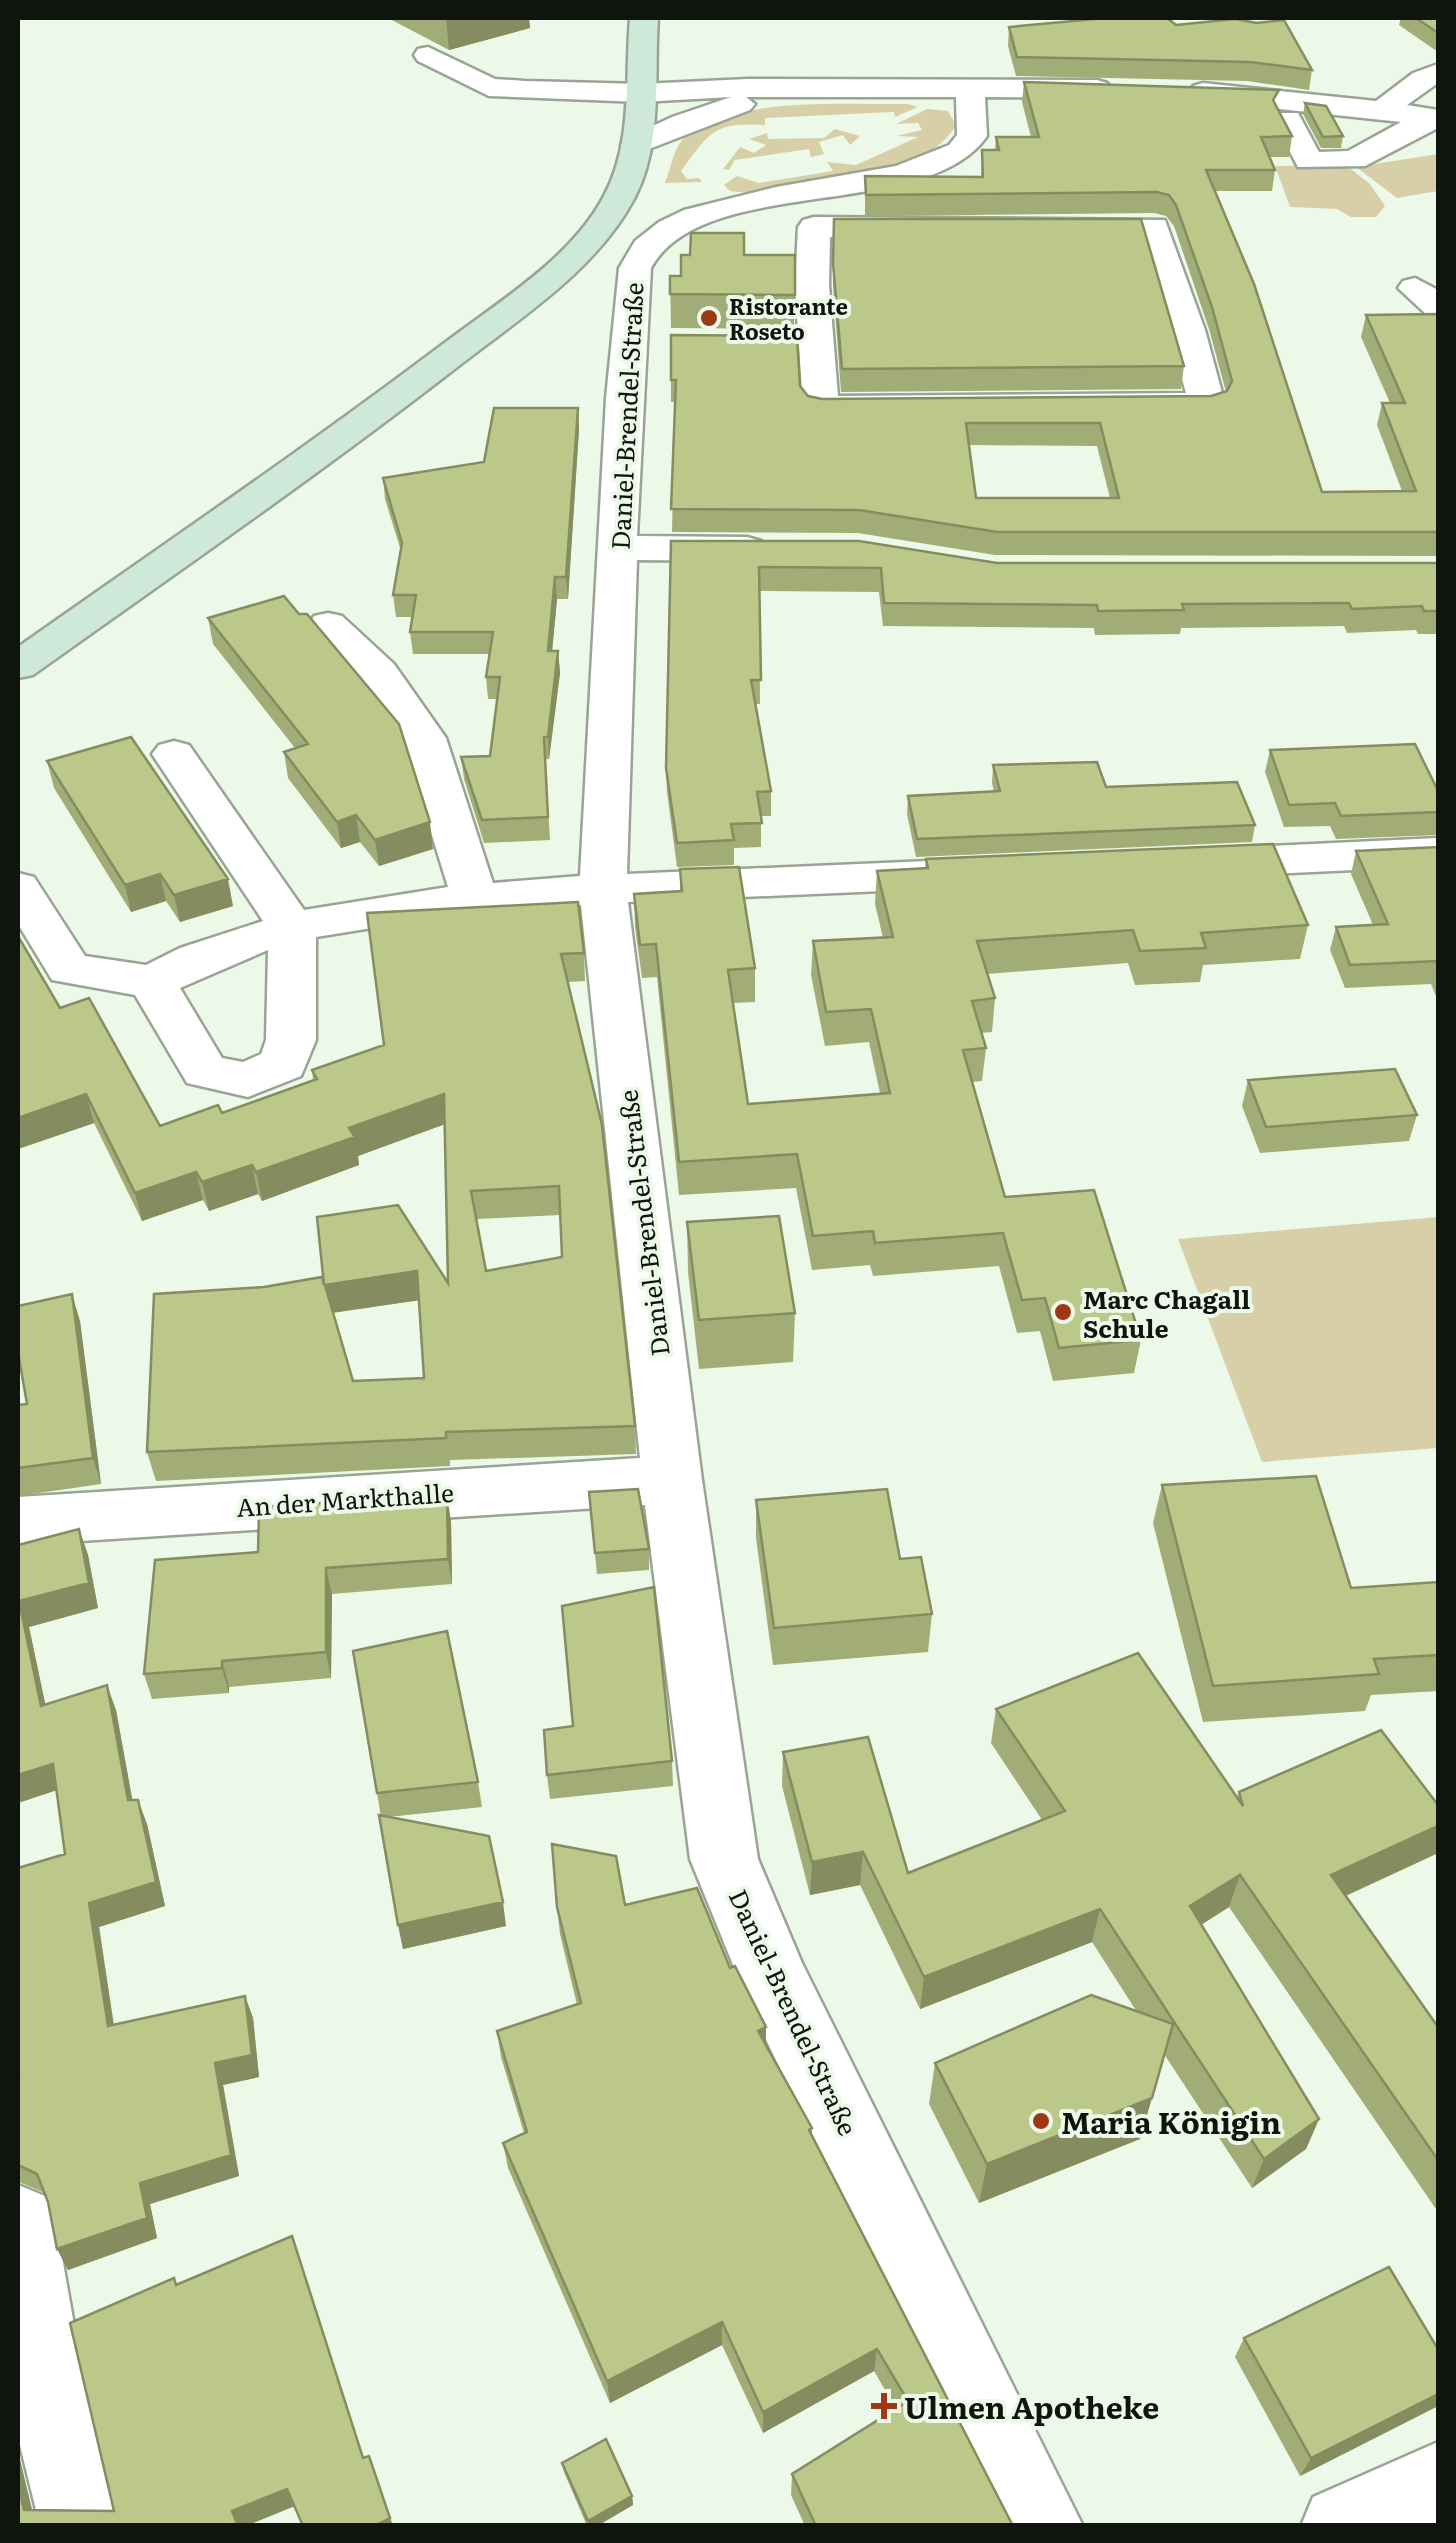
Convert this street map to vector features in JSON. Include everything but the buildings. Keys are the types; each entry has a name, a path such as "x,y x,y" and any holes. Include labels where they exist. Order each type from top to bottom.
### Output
{"main road":[{"path":"18,666 391,402 510,310 596,229 620,196 636,145 644,18"}],"street":[{"path":"428,55 488,86 641,93 672,104 745,96 1124,89"},
{"path":"640,56 666,74 745,96"},
{"path":"1288,118 1309,162 1354,160 1438,73"},
{"name":"Daniel-Brendel-Straße","path":"970,90 972,136 960,151 933,165 864,182 724,207 670,229 646,248 635,268 647,342 617,548 603,889 672,1480 724,1859 774,1982 1042,2526"},
{"path":"1177,91 1247,94 1388,124"},
{"path":"636,145 745,96"},
{"path":"1343,132 1435,118"},
{"path":"814,227 1154,227 1208,404 821,406 816,344 814,227"},
{"path":"780,344 816,344"},
{"path":"617,548 784,549"},
{"path":"328,625 379,673 424,738 475,899"},
{"path":"152,982 205,1072 248,1080 283,1064 290,1040 292,928 174,754"},
{"path":"1160,865 1438,852"},
{"path":"18,887 68,969 152,982 193,958 292,928 372,911 603,889 1001,872"},
{"name":"An der Markthalle","path":"18,1521 672,1480"},
{"path":"18,2223 31,2392 82,2526"}],"shaded area":[{"path":"798,105 918,107 895,117 894,112 765,118 765,125 723,128 707,138 681,171 687,179 699,178 702,182 665,183 682,140 716,119"},
{"path":"927,109 948,111 956,125 941,143 919,158 832,182 750,193 730,191 724,185 737,176 759,183 833,171 827,162 856,165 918,137 896,136 922,130 918,123 896,124"},
{"path":"835,129 860,136 850,145 843,135 819,142 824,154 811,157 809,149 735,160 729,170 723,169 740,147 754,153 766,145 749,139 767,133 768,139 824,138"},
{"path":"1438,154 1438,191 1397,198 1356,167"},
{"path":"1346,165 1370,184 1385,206 1376,217 1351,217 1337,209 1290,207 1275,166"},
{"path":"1438,1217 1438,1448 1262,1462 1178,1239"}],"place":[{"name":"Ristorante Roseto","path":"709,318"},
{"name":"Marc Chagall Schule","path":"1063,1312"},
{"name":"Maria Königin","path":"1041,2121"},
{"name":"Ulmen Apotheke","path":"884,2406"}]}
